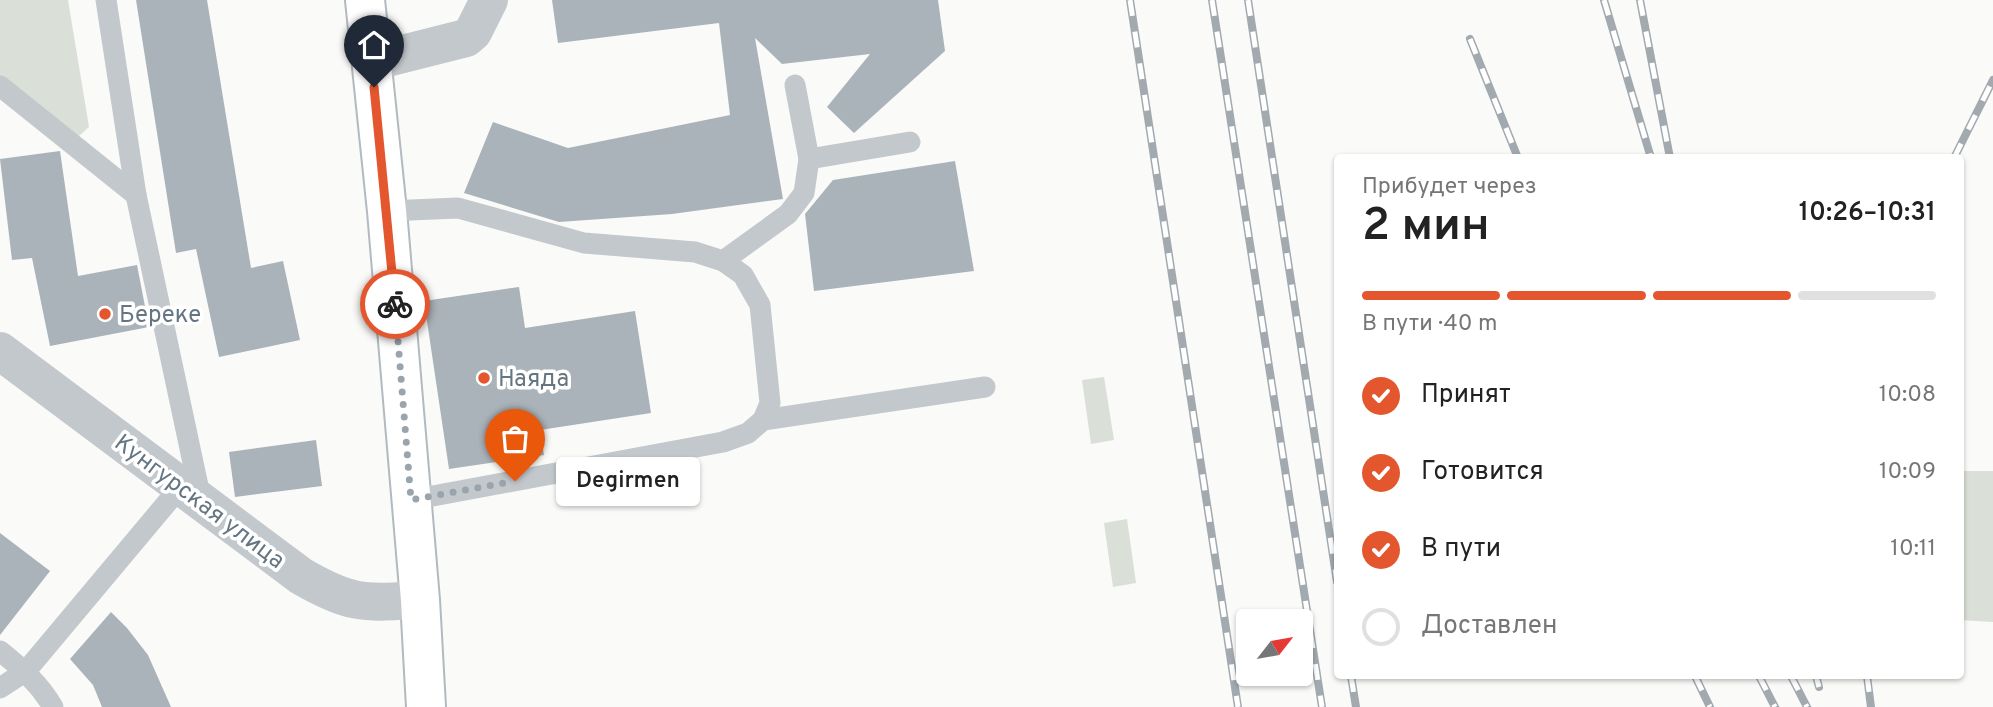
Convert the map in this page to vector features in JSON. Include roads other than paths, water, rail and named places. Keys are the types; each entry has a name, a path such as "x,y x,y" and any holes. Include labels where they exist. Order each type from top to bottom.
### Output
{"main road":[{"path":"365,0 387,211 420,600 426,707"}],"street":[{"path":"371,62 466,38 489,0"},
{"name":"Кунгурская улица","path":"0,351 301,576 333,594 371,603 420,600"}],"lane":[{"path":"0,688 26,671 191,494 136,195 106,0"},
{"path":"723,261 788,214 804,193 809,159 796,85"},
{"path":"0,86 136,195"},
{"path":"809,159 910,142"},
{"path":"387,211 458,208 584,243 695,252 723,261 743,275 760,304 770,403 763,420 748,433 723,442 411,500"},
{"path":"763,420 985,387"},
{"path":"0,651 26,671 43,690 53,707"}],"railway":[{"path":"1130,0 1238,707"},
{"path":"1212,0 1322,707"},
{"path":"1248,0 1334,562"},
{"path":"1604,0 1650,154"},
{"path":"1640,0 1669,154"},
{"path":"1470,39 1516,154"},
{"path":"1956,154 1993,80"},
{"path":"1351,679 1356,707"},
{"path":"1696,679 1710,707"},
{"path":"1761,679 1775,707"},
{"path":"1793,679 1807,707"},
{"path":"1817,679 1819,687"},
{"path":"1867,679 1871,707"}],"place":[{"name":"Береке","path":"105,314"},
{"name":"Наяда","path":"484,378"},
{"name":"Degirmen","path":"515,481"}]}
